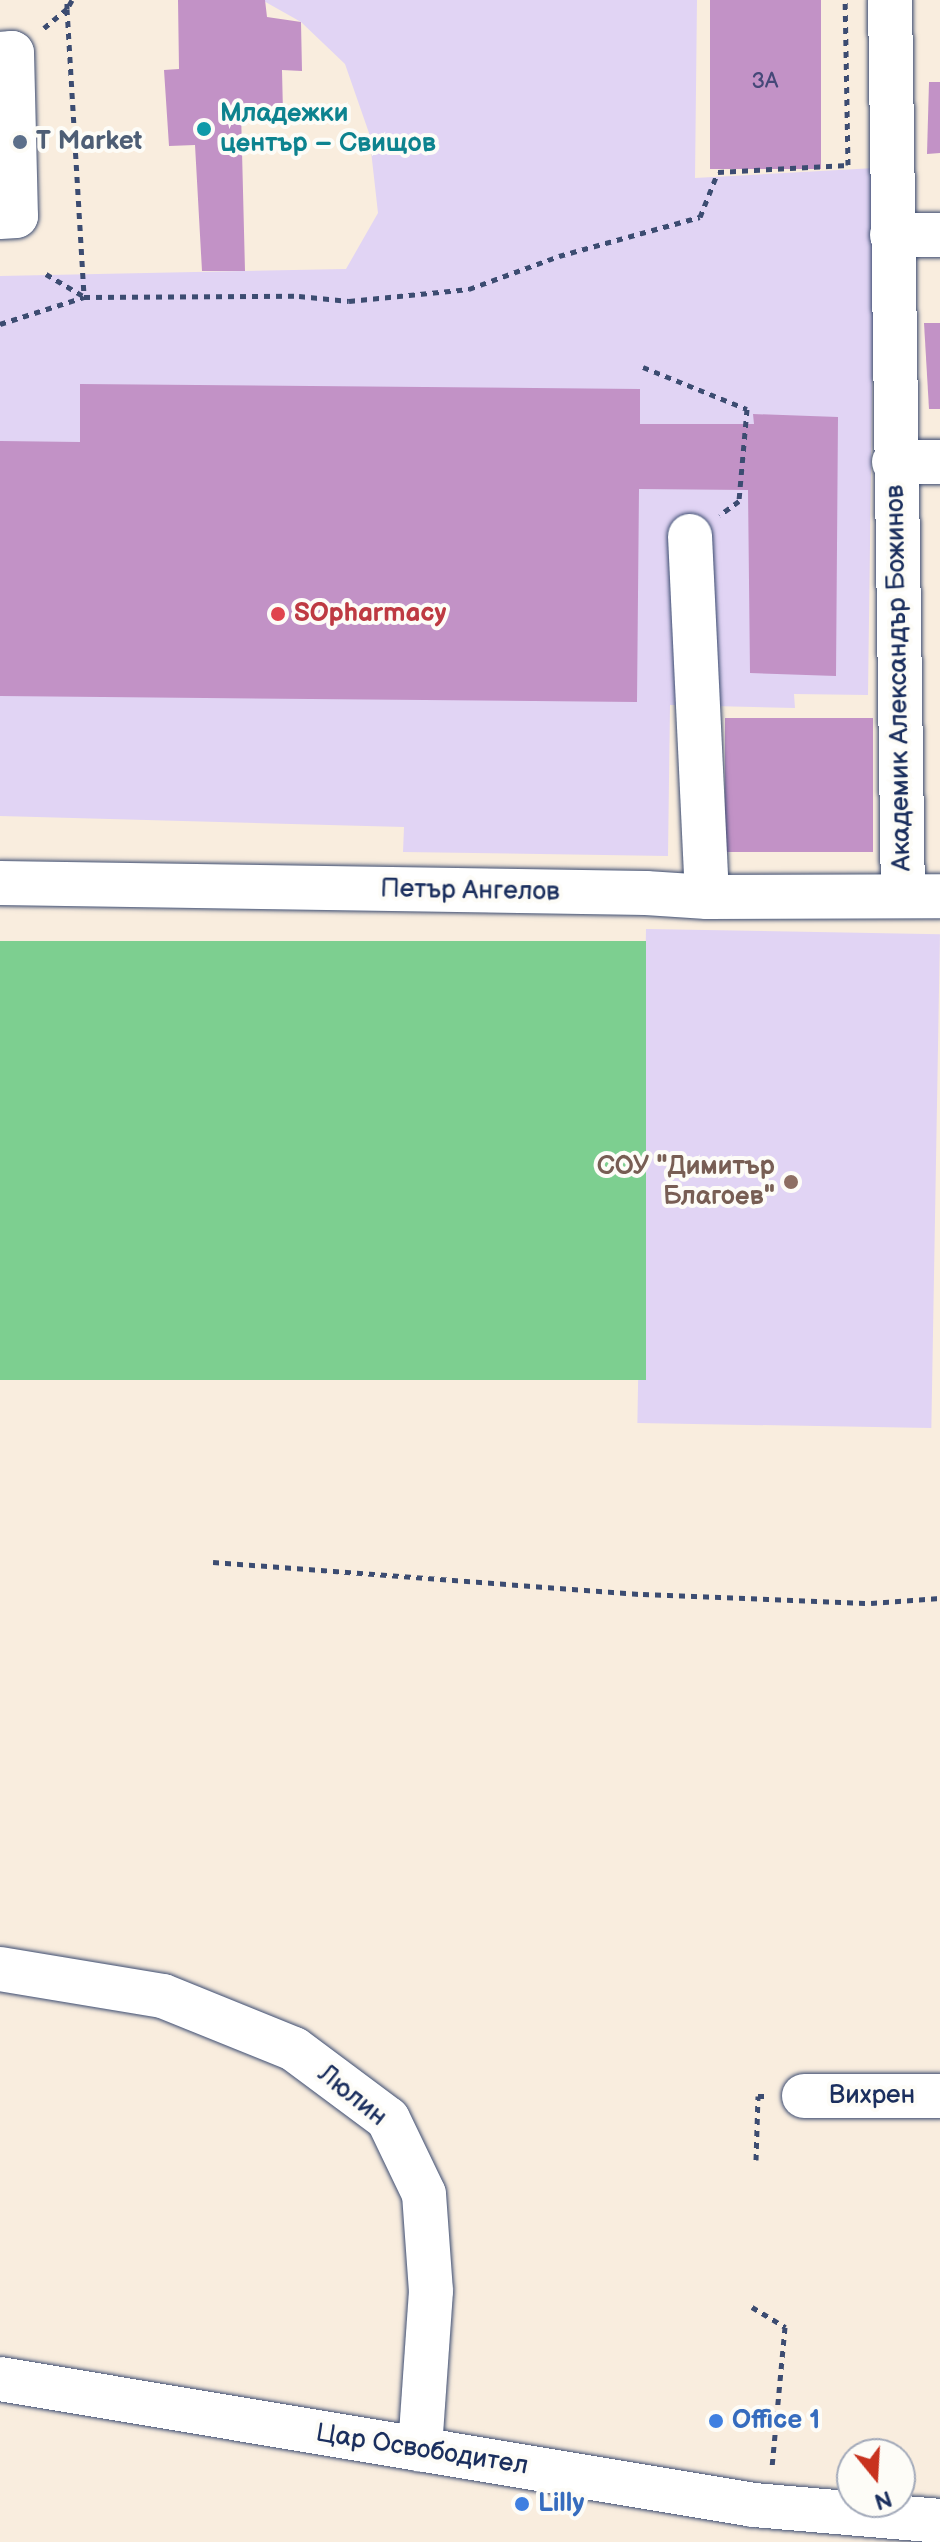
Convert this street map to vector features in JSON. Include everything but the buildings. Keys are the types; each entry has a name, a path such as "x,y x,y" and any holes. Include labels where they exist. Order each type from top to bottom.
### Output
{"street":[{"name":"Академик Александър Божинов","path":"890,0 894,462 922,895"},
{"path":"0,54 12,53 16,216 0,217"},
{"path":"892,235 940,235"},
{"name":"Академик Александър Божинов","path":"894,462 940,462"},
{"path":"690,536 707,897"},
{"name":"Петър Ангелов","path":"0,883 646,893 707,897 922,895"},
{"name":"Люлин","path":"0,1969 163,1996 294,2049 388,2119 424,2194 431,2291 420,2450"},
{"name":"Вихрен","path":"804,2096 940,2096"},
{"name":"Цар Освободител","path":"0,2379 761,2506 940,2521"}],"path":[{"path":"70,0 67,9 84,297"},
{"path":"0,324 84,297 299,296 349,301 469,289 559,256 700,217 718,172 848,165 845,0"},
{"path":"46,274 84,297"},
{"path":"643,367 747,409 739,501 690,536"},
{"path":"213,1562 643,1594 871,1603 940,1598"},
{"path":"756,2160 758,2112"},
{"path":"752,2307 785,2327 761,2506"}],"shaded area":[{"path":"262,0 697,0 695,178 875,168 868,695 794,694 795,708 670,705 668,856 403,852 404,827 0,816 0,276 346,269 378,213 369,133 345,64 301,22"},
{"name":"СОУ \"Димитър Благоев\"","path":"646,929 940,934 931,1428 637,1423"}],"green space":[{"path":"0,941 646,941 646,1380 0,1380"}],"place":[{"name":"Младежки център – Свищов","path":"204,129"},
{"name":"T Market","path":"20,142"},
{"name":"SOpharmacy","path":"278,614"},
{"name":"СОУ \"Димитър Благоев\"","path":"791,1182"},
{"name":"Office 1","path":"716,2421"},
{"name":"Lilly","path":"522,2504"}]}
